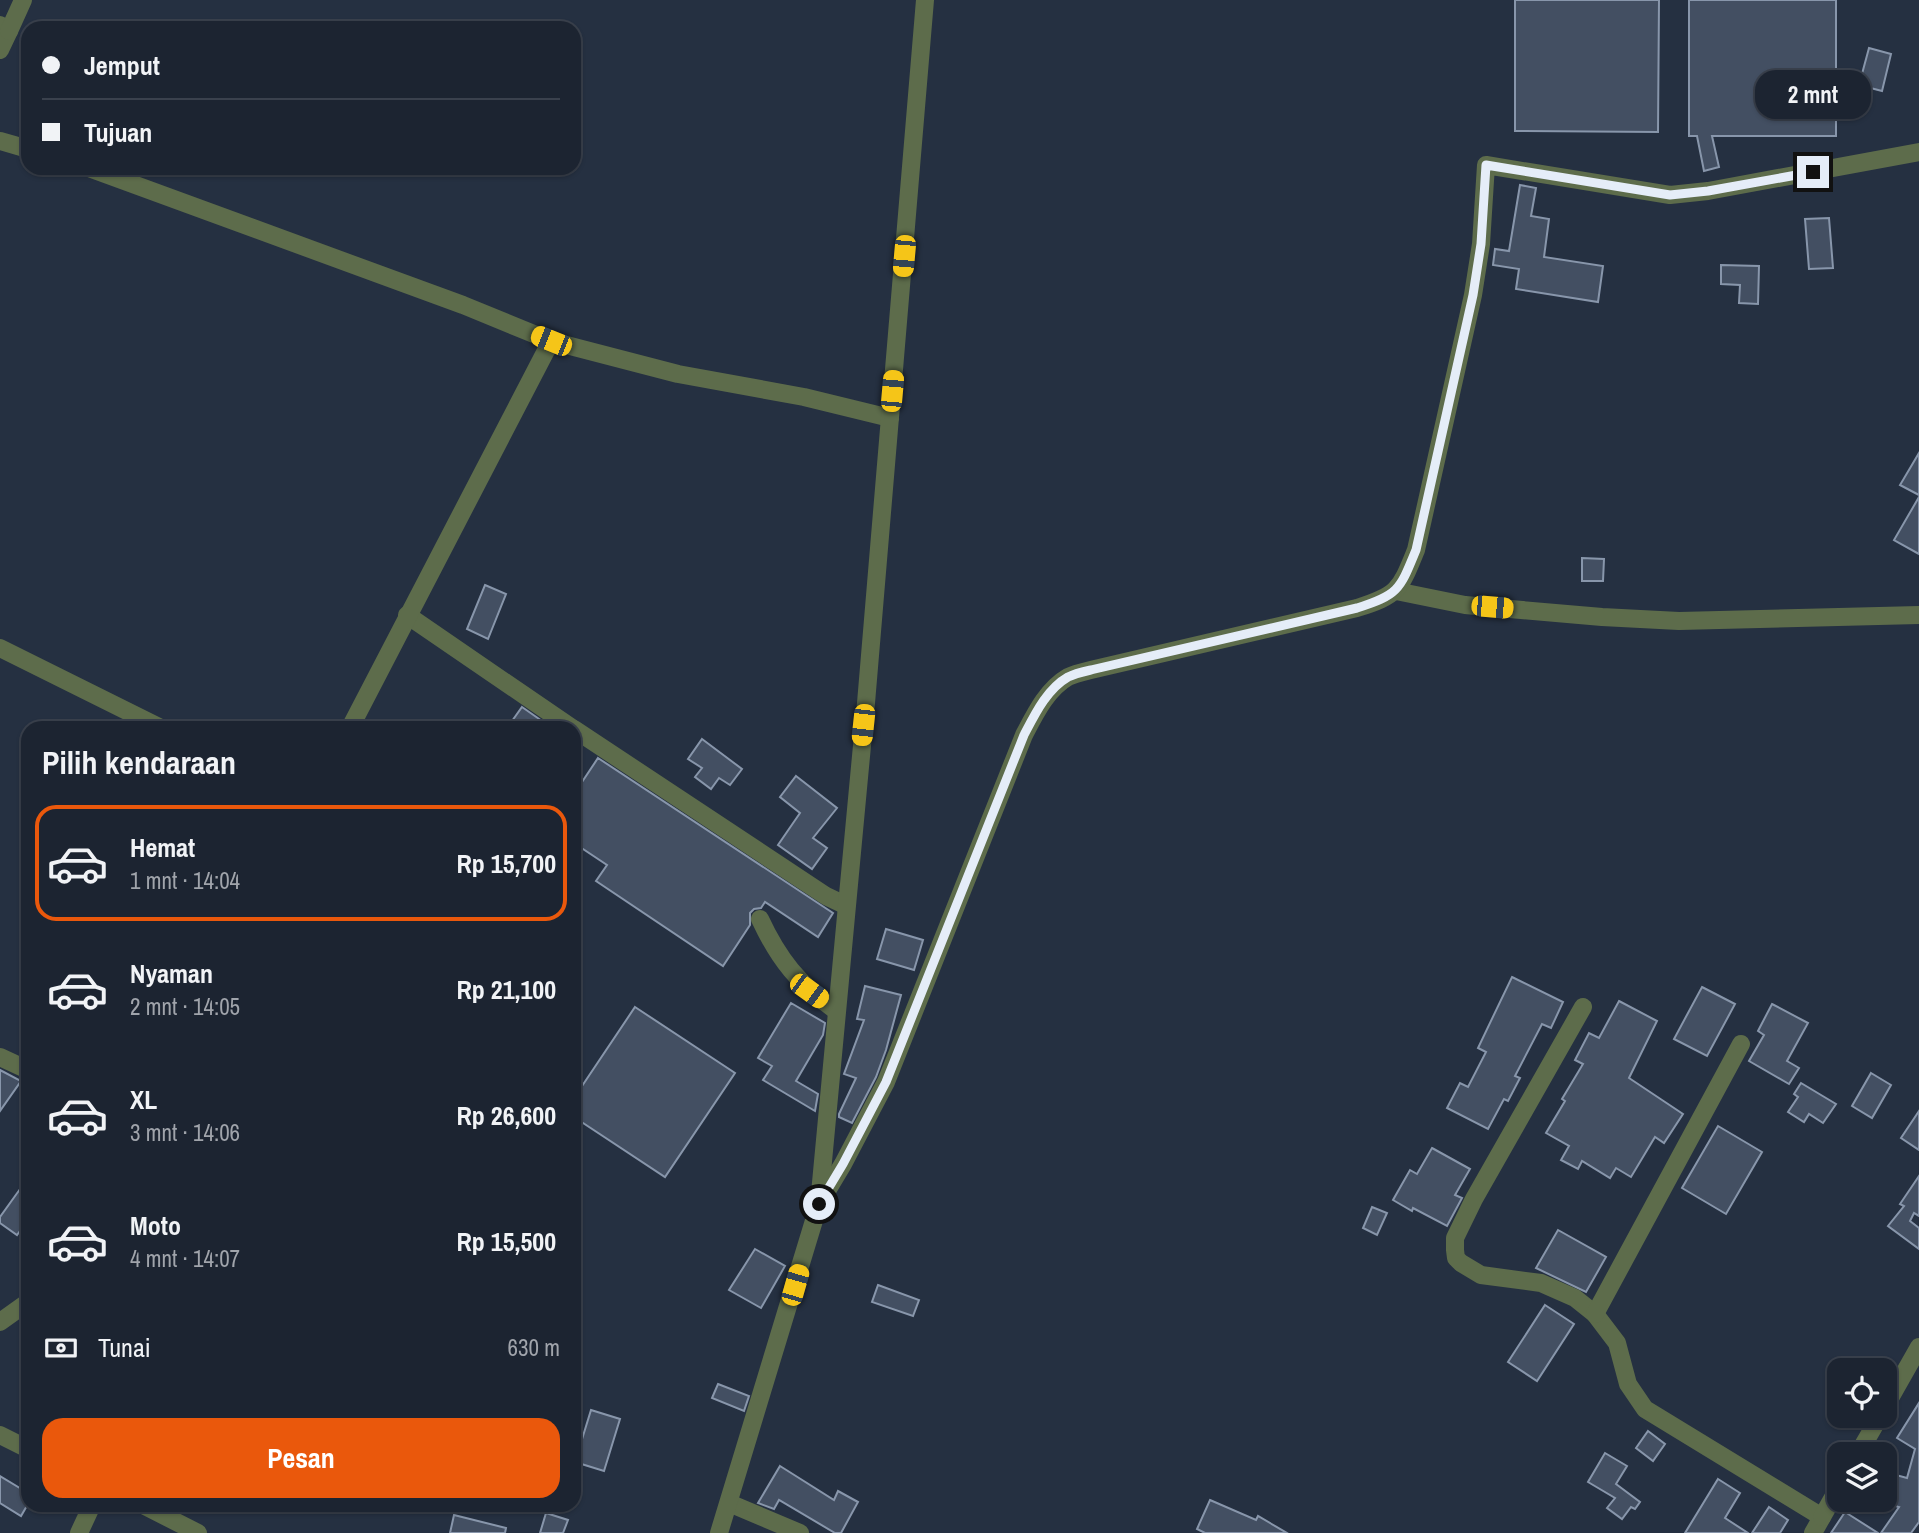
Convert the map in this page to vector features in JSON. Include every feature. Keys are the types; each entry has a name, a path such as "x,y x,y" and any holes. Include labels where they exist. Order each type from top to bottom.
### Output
{"street":[{"path":"0,50 4,28 23,0"},
{"path":"719,1533 819,1204 835,1010 866,702 925,0"},
{"path":"0,141 21,147"},
{"path":"819,1204 886,1082 1024,735 1035,713 1056,687 1069,676 1095,669 1357,608 1384,599 1396,591 1405,577 1416,550 1457,371 1481,244 1486,165 1670,195 1708,191 1919,152"},
{"path":"108,175 463,305 551,341 678,374 804,397 890,418"},
{"path":"354,721 551,341"},
{"path":"1396,591 1465,605 1679,621 1919,615"},
{"path":"407,615 561,721"},
{"path":"0,648 147,721"},
{"path":"581,734 826,896 845,905"},
{"path":"760,919 791,972 809,991 835,1010"},
{"path":"1583,1007 1474,1199 1455,1238 1455,1250 1461,1263 1481,1275 1541,1283 1574,1298 1595,1314 1617,1343 1628,1384 1645,1409 1822,1517"},
{"path":"1595,1314 1741,1044"},
{"path":"0,1057 21,1067"},
{"path":"0,1322 21,1307"},
{"path":"1897,1386 1919,1347"},
{"path":"0,1436 21,1446"},
{"path":"729,1503 800,1533"},
{"path":"1813,1533 1827,1508"},
{"path":"79,1533 89,1512"},
{"path":"157,1512 198,1533"}],"building":[{"path":"1515,0 1659,0 1658,132 1515,131"},
{"path":"1689,0 1836,0 1836,136 1712,136 1719,167 1704,171 1697,136 1689,136"},
{"path":"1869,48 1891,54 1882,91 1859,85"},
{"path":"1520,185 1536,188 1531,216 1549,219 1544,257 1603,266 1598,302 1516,289 1519,269 1493,265 1495,249 1509,251"},
{"path":"1829,218 1833,268 1809,269 1805,219"},
{"path":"1721,265 1759,266 1758,304 1739,303 1740,285 1721,284"},
{"path":"1919,453 1919,495 1900,485"},
{"path":"1919,497 1919,554 1894,540"},
{"path":"1582,558 1604,559 1603,581 1582,581"},
{"path":"485,585 506,594 488,639 467,629"},
{"path":"522,707 542,721 512,721"},
{"path":"702,739 742,769 730,785 719,778 711,789 695,777 702,768 688,759"},
{"path":"598,758 833,913 818,937 765,902 761,908 750,913 750,925 723,966 596,881 607,865 581,848 581,784"},
{"path":"796,776 837,808 813,838 827,848 812,869 778,845 800,813 780,797"},
{"path":"886,929 923,940 914,970 877,959"},
{"path":"1512,977 1563,1002 1551,1028 1542,1024 1515,1076 1520,1078 1508,1101 1504,1099 1488,1129 1447,1108 1460,1083 1468,1087 1486,1052 1478,1048"},
{"path":"865,986 901,995 876,1077 852,1123 839,1117 839,1114 856,1078 844,1074 864,1020 857,1019"},
{"path":"1702,987 1735,1004 1707,1056 1674,1039"},
{"path":"1619,1001 1657,1021 1629,1078 1683,1114 1664,1143 1655,1137 1631,1177 1616,1168 1610,1178 1582,1161 1578,1169 1561,1160 1569,1146 1546,1133 1583,1064 1575,1060 1589,1033 1599,1038"},
{"path":"791,1003 825,1023 823,1035 796,1081 818,1094 815,1111 763,1080 772,1066 758,1058"},
{"path":"1772,1004 1808,1023 1787,1061 1799,1068 1789,1084 1749,1061 1764,1035 1758,1031"},
{"path":"635,1007 735,1073 665,1177 581,1122 581,1088"},
{"path":"0,1070 21,1081 0,1111"},
{"path":"1871,1073 1891,1085 1872,1118 1852,1106"},
{"path":"1801,1083 1836,1104 1823,1123 1809,1114 1804,1122 1788,1112 1798,1097 1794,1094"},
{"path":"1919,1111 1919,1150 1901,1138"},
{"path":"1718,1126 1762,1152 1726,1214 1682,1188"},
{"path":"1432,1148 1470,1169 1455,1195 1462,1198 1447,1226 1393,1200 1410,1170 1417,1174"},
{"path":"1919,1176 1919,1216 1914,1213 1910,1221 1919,1228 1919,1249 1888,1226 1904,1206 1900,1204"},
{"path":"21,1188 21,1230 17,1235 0,1223 0,1217"},
{"path":"1372,1207 1387,1213 1377,1235 1363,1228"},
{"path":"1558,1230 1606,1257 1586,1292 1536,1268"},
{"path":"755,1249 785,1266 761,1308 729,1290"},
{"path":"878,1285 919,1300 913,1316 872,1302"},
{"path":"1545,1305 1574,1324 1537,1381 1508,1362"},
{"path":"718,1384 749,1396 744,1411 712,1398"},
{"path":"1919,1403 1919,1522 1911,1533 1881,1533 1897,1512 1897,1475 1907,1478 1915,1449 1897,1438"},
{"path":"591,1410 620,1419 604,1471 581,1464 581,1442"},
{"path":"1648,1431 1665,1444 1653,1461 1636,1448"},
{"path":"1605,1453 1627,1466 1616,1484 1640,1502 1635,1509 1631,1507 1622,1519 1607,1508 1615,1498 1588,1482"},
{"path":"780,1466 834,1500 838,1491 858,1502 841,1533 835,1533 779,1500 774,1509 758,1503"},
{"path":"0,1476 21,1489 21,1512 23,1512 21,1516 0,1503"},
{"path":"1718,1479 1740,1493 1725,1518 1748,1533 1685,1533"},
{"path":"1210,1500 1256,1520 1258,1516 1287,1533 1205,1533 1197,1529"},
{"path":"1769,1507 1788,1520 1780,1533 1752,1533"},
{"path":"1845,1512 1878,1533 1831,1533"},
{"path":"546,1513 568,1520 563,1533 540,1533"},
{"path":"454,1515 506,1528 505,1533 450,1533"}],"route":[{"path":"819,1204 886,1082 1024,735 1035,713 1056,687 1069,676 1095,669 1357,608 1384,599 1396,591 1405,577 1416,550 1473,295 1481,244 1486,165 1670,195 1813,172"}]}
